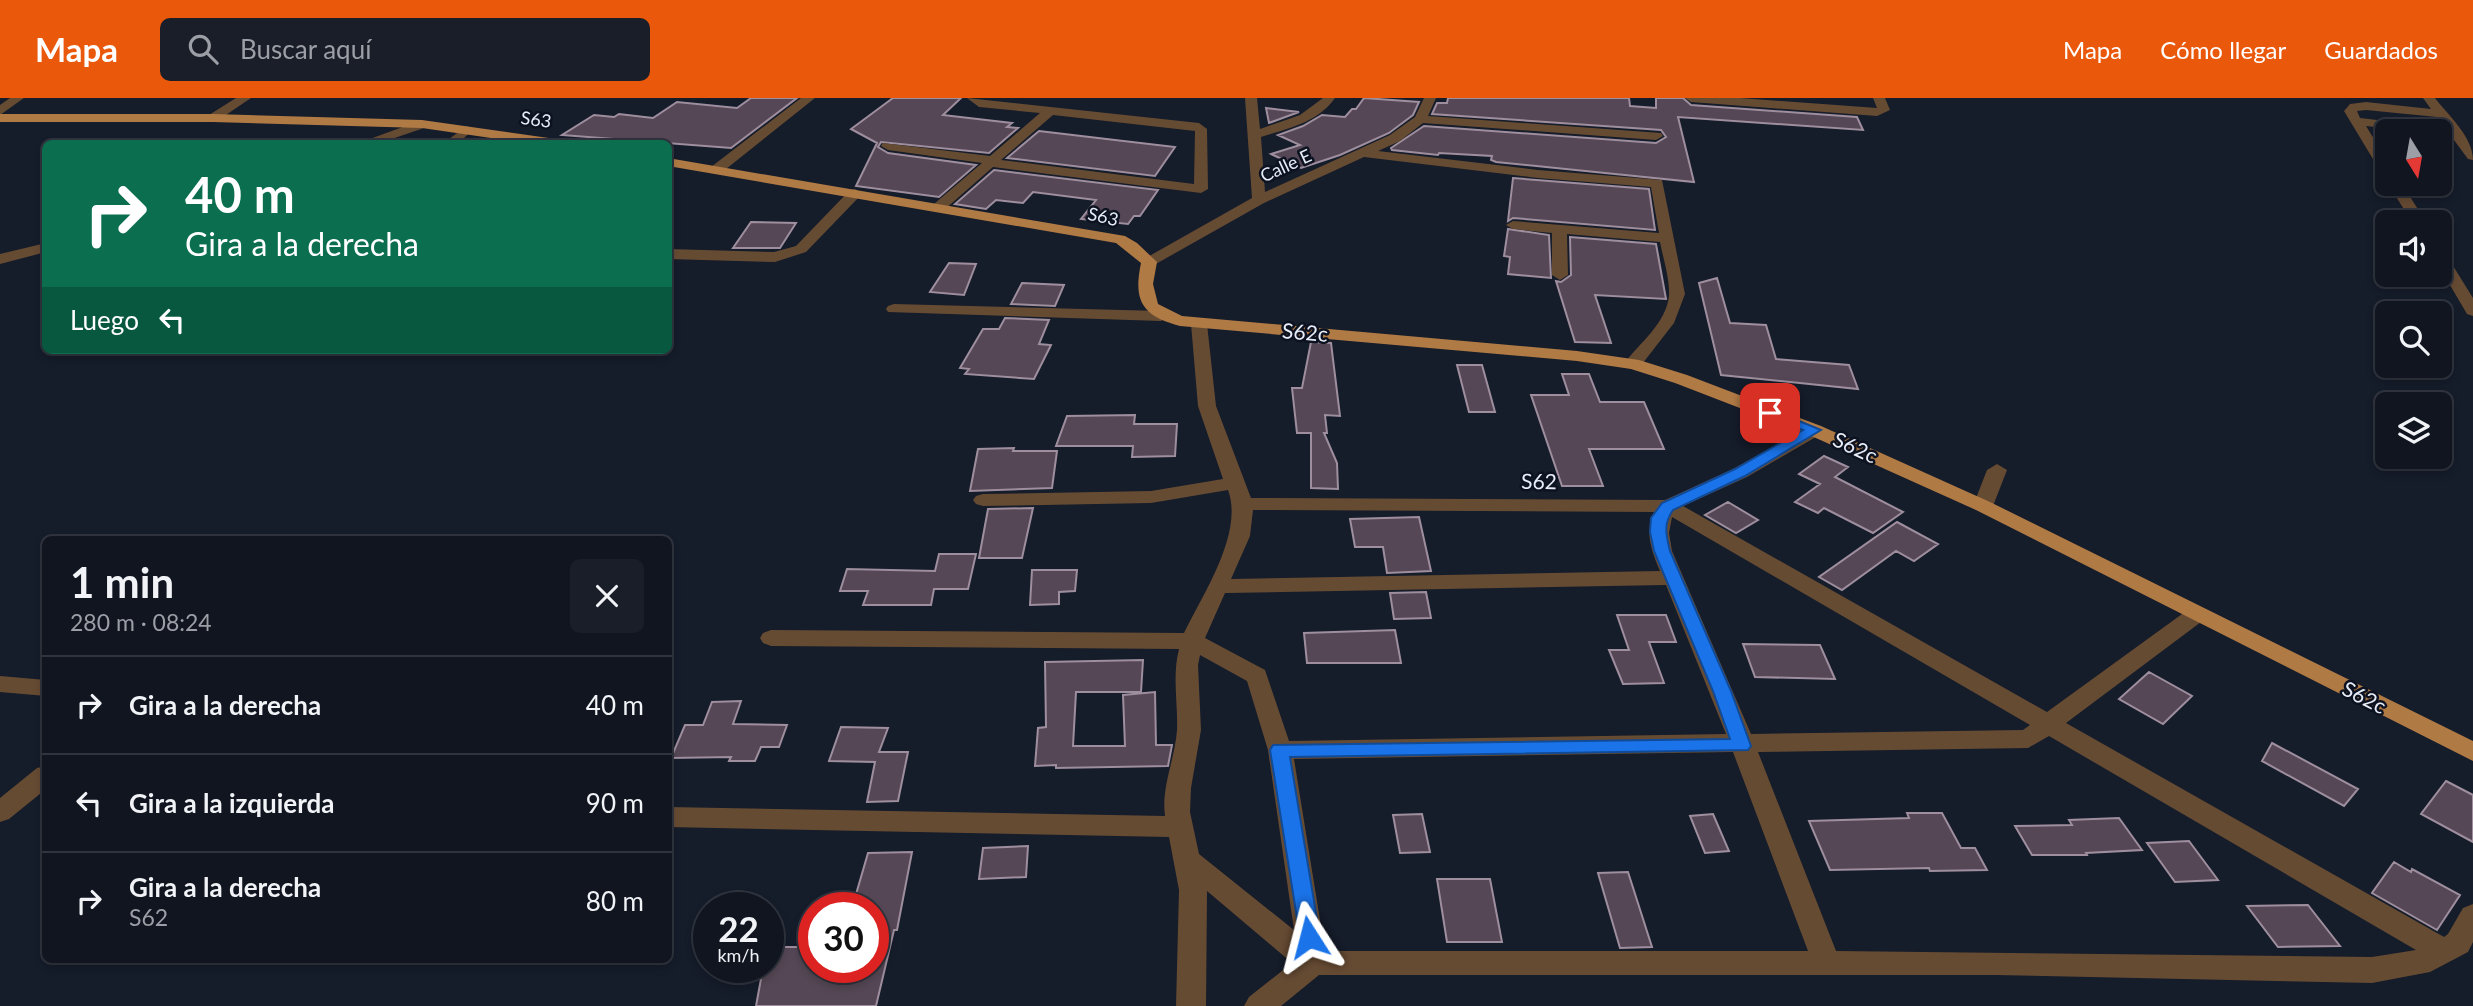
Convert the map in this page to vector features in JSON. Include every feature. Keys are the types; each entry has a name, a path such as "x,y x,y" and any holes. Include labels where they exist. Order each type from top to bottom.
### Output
{"main road":[{"name":"S63","path":"0,118 213,118 422,124 536,140"},
{"name":"S63","path":"672,163 1103,234 1132,246 1149,262"},
{"path":"1149,262 1143,288 1147,302 1161,316"},
{"name":"S62c","path":"1161,316 1199,324 1577,356 1633,364 1814,430 1983,506 2473,752"}],"street":[{"path":"0,111 18,98"},
{"path":"213,118 246,98"},
{"path":"716,170 809,98"},
{"path":"888,146 1201,189 1199,127 1049,112 979,103 973,98"},
{"path":"1251,98 1259,200"},
{"path":"1252,135 1299,120 1322,108 1329,98"},
{"name":"Calle E","path":"1149,262 1259,200 1395,138 1420,119 1430,98"},
{"path":"1691,98 1877,112 1884,110 1879,98"},
{"path":"2429,98 2473,156"},
{"path":"2375,152 2350,111 2354,107 2442,114"},
{"path":"939,207 1049,112"},
{"path":"1420,119 1656,136"},
{"path":"2356,121 2456,133"},
{"path":"374,140 422,124"},
{"path":"453,140 467,130"},
{"path":"1361,153 1538,174 1657,183 1676,294 1675,305 1657,335 1633,364"},
{"path":"672,254 775,257 789,254 800,249 855,193"},
{"path":"1513,225 1667,238"},
{"path":"1559,229 1560,275"},
{"path":"0,259 42,248"},
{"path":"2452,276 2473,311"},
{"path":"894,309 1161,316"},
{"path":"1191,1006 1193,890 1189,861 1179,826 1178,788 1189,730 1186,665 1192,641 1240,536 1243,504 1207,406 1199,324"},
{"name":"S62","path":"1243,504 1668,506 1740,472 1814,430"},
{"path":"1983,506 1997,470"},
{"path":"983,500 1165,496 1235,483"},
{"path":"1827,964 1722,691 1657,532 1659,518 1668,506 2444,951"},
{"path":"1217,586 1674,578"},
{"path":"1280,750 1742,746 2028,739 2197,614"},
{"path":"771,638 1192,641 1257,676 1280,750 1313,963"},
{"path":"0,684 42,688"},
{"path":"0,812 42,778"},
{"path":"672,817 1179,826"},
{"path":"1189,861 1313,963"},
{"path":"1259,1006 1313,963 1995,963 2372,970 2430,960 2458,943 2473,916"}],"building":[{"path":"751,98 797,98 731,148 672,143 672,140 562,135 594,115 614,117 619,114 653,118 677,102 737,108"},
{"path":"893,98 961,98 943,115 1012,123 1007,127 1018,128 989,153 881,142 878,147 888,153 976,165 939,197 856,186 877,143 851,129"},
{"path":"1364,98 1419,102 1413,115 1389,133 1340,155 1301,168 1271,154 1300,145 1278,135 1303,126 1322,115 1345,117 1352,109 1356,109"},
{"path":"1448,98 1629,98 1630,106 1656,108 1656,98 1683,98 1691,105 1857,117 1863,130 1678,117 1694,182 1496,162 1491,160 1492,156 1438,155 1392,150 1391,148 1424,126 1656,143 1666,137 1661,130 1432,114 1437,103 1447,103"},
{"path":"1266,108 1299,112 1269,123"},
{"path":"1039,131 1175,147 1155,176 1007,158"},
{"path":"994,170 1158,190 1140,216 1134,216 1128,224 1081,219 1096,200 1033,192 1023,203 996,200 986,209 955,204"},
{"path":"1513,178 1649,189 1655,230 1513,218 1508,221"},
{"path":"751,222 796,223 780,248 733,248"},
{"path":"1508,229 1549,235 1551,278 1508,274 1510,257 1504,256"},
{"path":"1570,237 1656,244 1666,299 1595,295 1611,343 1575,342 1556,281 1561,282 1571,275"},
{"path":"949,263 976,264 964,295 930,292"},
{"path":"1717,278 1730,323 1766,325 1776,359 1849,365 1858,389 1721,375 1699,283"},
{"path":"1022,283 1064,285 1055,306 1011,304"},
{"path":"1005,318 1049,320 1039,344 1051,345 1034,379 965,374 969,369 960,368 983,329 999,329"},
{"path":"1311,342 1331,343 1340,416 1325,415 1327,433 1324,433 1337,463 1338,489 1311,488 1311,433 1297,433 1292,388 1302,388"},
{"path":"1457,365 1482,365 1495,412 1469,412"},
{"path":"1562,374 1589,374 1600,402 1644,402 1664,449 1589,449 1603,486 1562,486 1531,395 1569,395"},
{"path":"1135,415 1134,424 1177,424 1175,456 1132,457 1133,446 1056,446 1067,416"},
{"path":"1014,448 1013,451 1057,451 1052,488 970,491 978,449"},
{"path":"1824,456 1848,467 1835,477 1903,512 1873,533 1824,508 1818,513 1795,502 1820,484 1799,474"},
{"path":"1728,502 1758,520 1736,533 1705,515"},
{"path":"1033,508 1022,558 979,558 988,509"},
{"path":"1419,517 1431,571 1387,573 1383,547 1355,547 1350,519"},
{"path":"1897,522 1938,544 1914,561 1896,551 1842,590 1819,577"},
{"path":"939,554 976,554 968,589 934,589 931,605 863,605 868,591 840,591 847,569 935,571"},
{"path":"1032,570 1077,570 1075,591 1059,592 1059,604 1030,605"},
{"path":"1426,592 1431,618 1394,619 1390,593"},
{"path":"1617,615 1666,615 1676,642 1649,642 1664,683 1623,684 1609,650 1629,650"},
{"path":"1395,630 1401,663 1307,663 1304,633"},
{"path":"1743,644 1820,645 1835,679 1755,677"},
{"path":"1143,660 1141,692 1076,692 1073,746 1125,746 1123,695 1155,692 1156,745 1172,745 1168,766 1035,766 1038,728 1046,727 1045,662"},
{"path":"2149,672 2192,696 2163,724 2119,699"},
{"path":"741,701 733,724 787,725 779,747 761,747 755,761 729,761 731,757 672,758 685,725 703,725 712,702"},
{"path":"841,727 888,728 879,752 908,752 898,801 867,802 875,762 829,761"},
{"path":"2272,743 2358,789 2344,806 2262,761"},
{"path":"2446,781 2473,795 2473,842 2421,814"},
{"path":"1907,813 1942,813 1961,848 1975,848 1987,870 1830,870 1809,821 1909,818"},
{"path":"1422,814 1430,852 1400,853 1393,815"},
{"path":"1713,814 1729,851 1705,853 1690,816"},
{"path":"2119,818 2142,850 2086,853 2087,855 2032,855 2015,826 2072,825 2069,820"},
{"path":"2189,841 2218,880 2175,882 2147,843"},
{"path":"1028,846 1026,877 979,879 983,848"},
{"path":"912,852 897,930 894,930 889,951 889,892 857,892 868,853"},
{"path":"2394,862 2460,895 2437,930 2372,893"},
{"path":"1628,872 1652,947 1620,948 1598,873"},
{"path":"1437,879 1490,879 1502,942 1447,942"},
{"path":"2308,905 2340,946 2278,947 2247,906"},
{"path":"784,947 798,947 798,983 881,983 876,1006 756,1006 760,983 784,983"}],"route":[{"path":"1309,937 1280,750 1742,746 1722,691 1662,551 1657,532 1659,518 1668,506 1740,472 1814,430 1770,413"}]}
